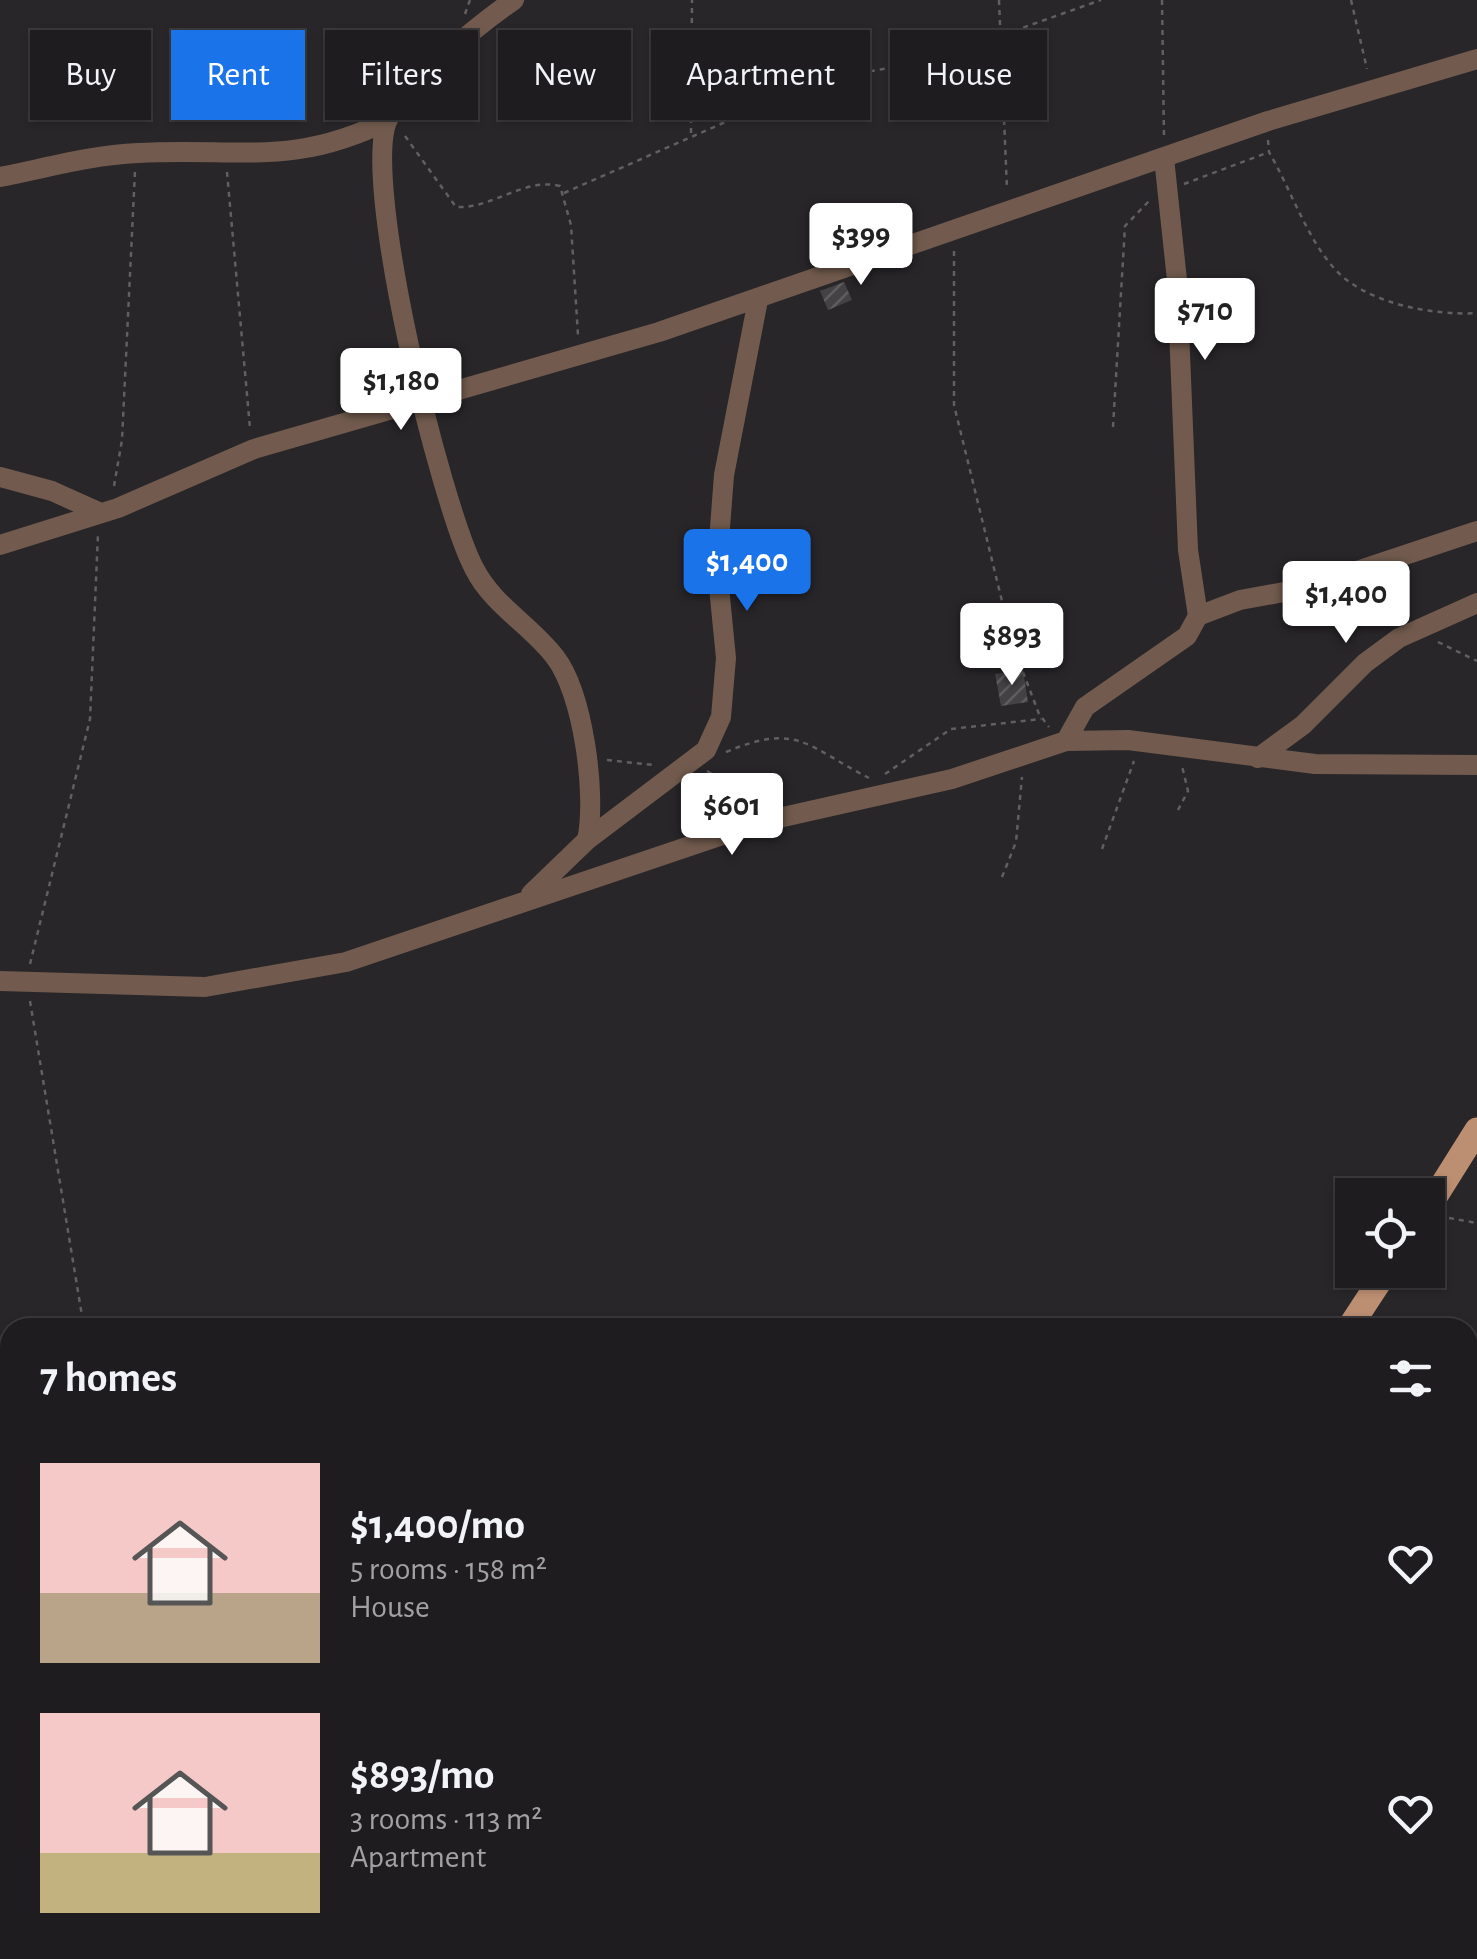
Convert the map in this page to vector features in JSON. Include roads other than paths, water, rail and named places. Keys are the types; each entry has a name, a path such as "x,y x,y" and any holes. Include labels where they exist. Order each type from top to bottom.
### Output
{"main road":[{"path":"1445,1194 1477,1130"},
{"path":"1356,1318 1375,1288"}],"street":[{"path":"478,31 514,0"},
{"path":"0,545 109,510 254,449 419,404 758,300 1268,120 1477,60"},
{"path":"0,178 90,158 136,153 299,153 360,134 388,120"},
{"path":"388,120 384,151 387,206 419,404 474,568 498,602 565,671 586,754 587,840"},
{"path":"1164,158 1169,188 1188,550 1198,616"},
{"path":"527,898 587,840 712,742 726,695 717,567 722,494 758,300"},
{"path":"0,477 109,510"},
{"path":"1068,737 1085,707 1186,636 1198,616 1240,600 1306,588 1477,532"},
{"path":"1258,758 1303,725 1366,663 1413,630 1477,603"},
{"path":"0,981 177,989 248,982 396,947 527,898 782,818 952,780 1068,737 1144,742 1258,758 1365,765 1477,765"}]}
